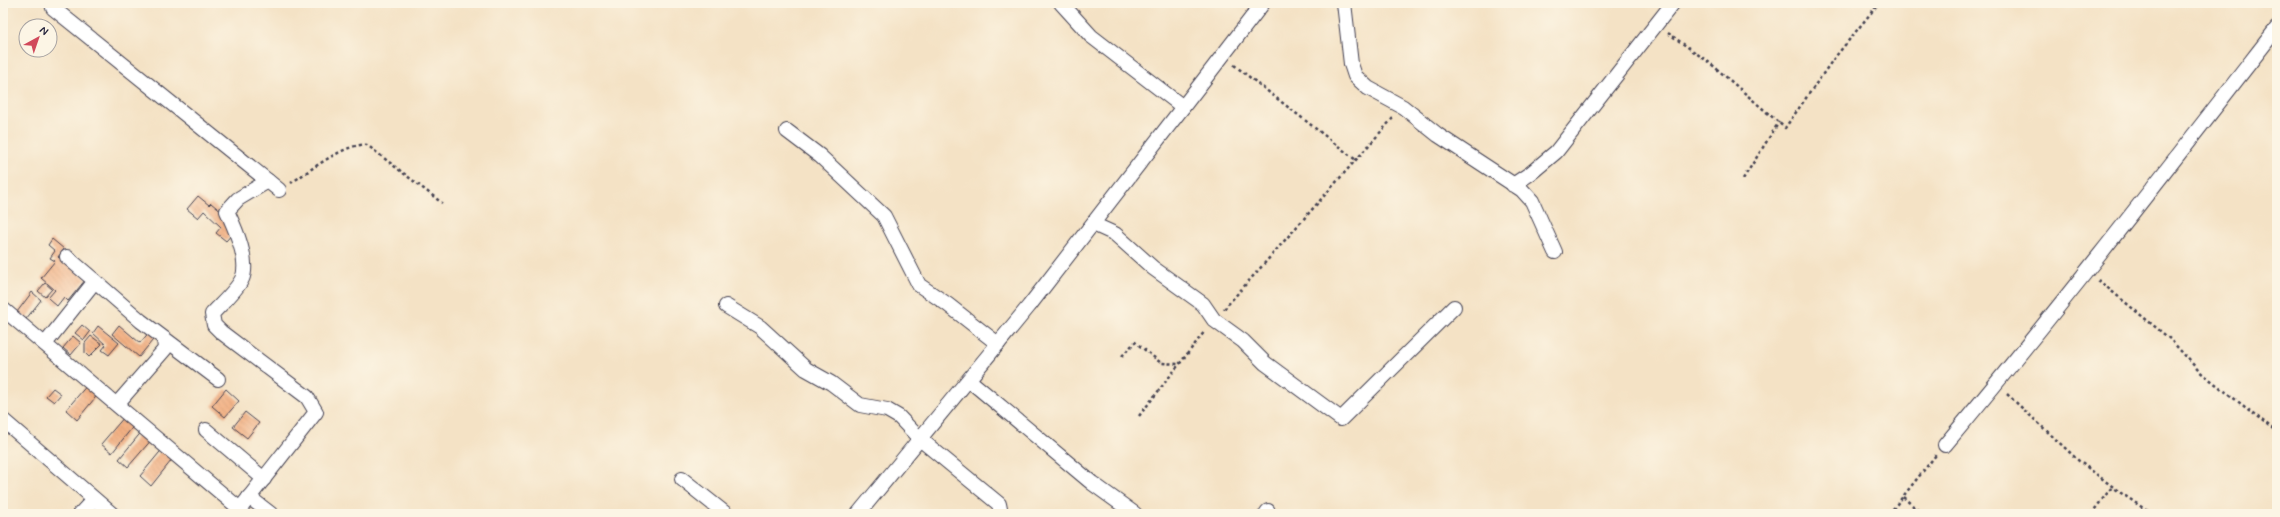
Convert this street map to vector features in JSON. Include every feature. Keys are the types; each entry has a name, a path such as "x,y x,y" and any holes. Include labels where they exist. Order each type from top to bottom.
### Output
{"street":[{"path":"52,3 53,8 113,58 273,186"},
{"path":"1061,3 1091,36 1183,108"},
{"path":"858,514 998,344 1093,224 1263,3"},
{"path":"1344,3 1351,64 1355,76 1368,88 1403,107 1438,135 1513,185 1532,201 1555,252"},
{"path":"1513,185 1556,152 1673,3"},
{"path":"1945,445 2087,270 2277,28"},
{"path":"787,131 820,156 884,216 919,285 947,304 998,344"},
{"path":"3,309 117,404 238,512 316,412 307,397 221,332 214,325 212,314 242,279 244,264 238,236 227,211 238,199 273,186"},
{"path":"1093,224 1115,234 1153,268 1203,304 1214,320 1242,341 1265,363 1341,419 1454,307"},
{"path":"67,257 164,339 218,379"},
{"path":"45,344 95,281"},
{"path":"726,306 760,327 794,359 818,378 831,383 860,405 887,410 899,417 920,438 999,504 1001,514"},
{"path":"117,404 164,349 164,339"},
{"path":"969,380 1092,482 1135,514"},
{"path":"3,420 112,514"},
{"path":"206,430 264,479"},
{"path":"682,479 710,509 726,514"},
{"path":"249,497 271,514"},
{"path":"80,514 94,499"}],"path":[{"path":"1656,25 1710,62 1785,128 1832,61 1879,3"},
{"path":"1222,56 1356,160"},
{"path":"1139,416 1178,364 1214,320 1403,107"},
{"path":"1743,179 1779,122"},
{"path":"273,186 359,144 368,145 442,203"},
{"path":"2087,270 2170,339 2199,371 2277,432"},
{"path":"1122,356 1135,342 1161,363 1178,364"},
{"path":"1996,384 2079,461 2112,487 2152,514"},
{"path":"1889,514 1945,445"},
{"path":"2091,514 2112,487"},
{"path":"1903,497 1922,514"}],"building":[{"path":"198,196 209,205 211,203 229,218 235,231 226,241 216,233 221,227 204,211 198,218 187,209"},
{"path":"52,239 64,249 58,257 86,279 68,301 64,297 57,306 48,298 55,290 41,278 55,261 50,258 55,251 48,245"},
{"path":"45,283 52,289 45,297 38,291"},
{"path":"32,292 41,300 26,319 17,312"},
{"path":"82,325 90,332 84,340 75,333"},
{"path":"119,325 140,343 151,330 157,335 139,357 112,334"},
{"path":"98,326 119,343 109,355 102,350 106,345 93,333"},
{"path":"73,336 81,343 71,355 63,348"},
{"path":"91,336 102,344 89,357 85,353 85,343"},
{"path":"88,384 99,393 77,420 66,410"},
{"path":"53,388 61,394 54,402 46,396"},
{"path":"226,389 239,401 225,417 212,406"},
{"path":"245,412 259,423 247,438 233,427"},
{"path":"125,416 135,424 112,453 101,444"},
{"path":"143,430 153,438 128,467 119,459"},
{"path":"164,447 175,456 151,486 140,476"}]}
